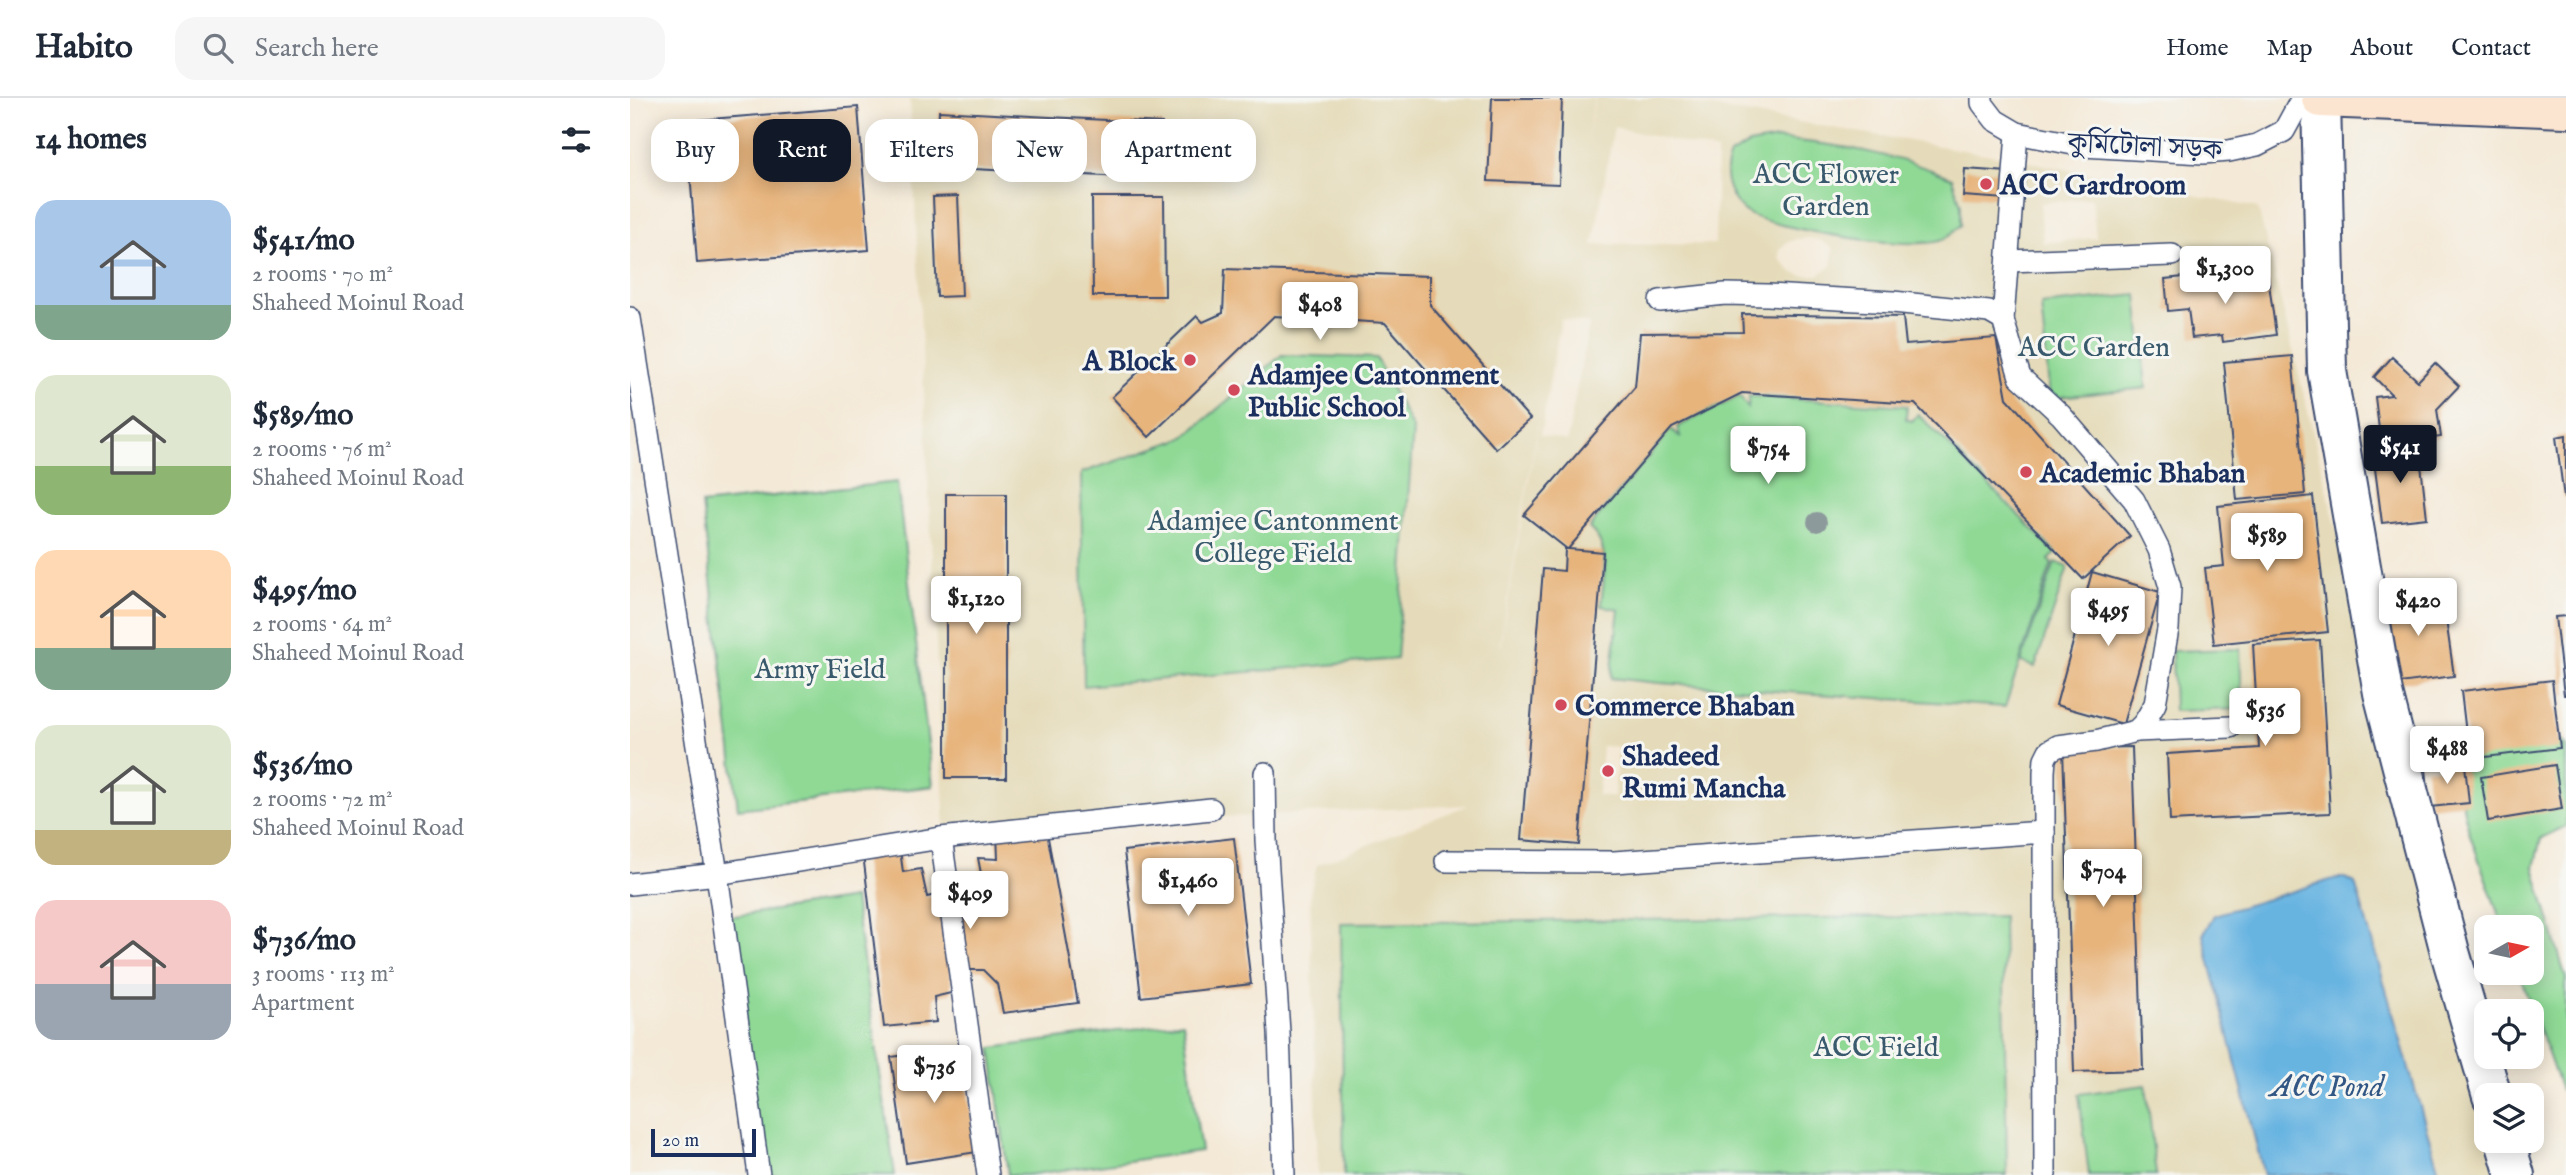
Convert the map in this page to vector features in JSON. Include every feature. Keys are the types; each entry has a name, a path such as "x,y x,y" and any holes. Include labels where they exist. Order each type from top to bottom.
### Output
{"main road":[{"path":"2321,98 2566,108"}],"street":[{"path":"2321,98 2327,371 2383,693 2450,952 2488,1083"},
{"path":"2509,1153 2515,1175"}],"lane":[{"name":"কুর্মিটোলা সড়ক","path":"1982,98 1995,120 2017,133 2083,146 2203,153 2257,145 2284,131 2302,98"},
{"path":"2017,133 2003,320 2020,377 2061,415 2134,500 2161,553 2170,587 2168,629 2155,704 2136,731"},
{"path":"2009,261 2172,256"},
{"path":"1660,301 1725,294 1879,302 1989,312 2003,320"},
{"path":"630,318 716,874 759,1175"},
{"path":"2045,1175 2045,759 2049,751 2057,746 2096,741 2136,731 2231,727"},
{"path":"1265,773 1266,840 1279,1032 1284,1175"},
{"path":"630,884 716,874 941,838 1211,809"},
{"path":"1446,861 1614,862 2045,832"},
{"path":"941,838 988,1175"}],"shaded area":[{"path":"1594,98 1587,143 1595,98 1658,98 2015,159 2258,208 2474,1089 2474,1153 2490,1153 2495,1175 2440,1175 2355,883 2203,935 2264,1175 2156,1175 2146,1086 2079,1094 2089,1175 2007,1175 2003,916 1341,923 1344,1175 1318,1175 1310,893 1317,865 1468,805 945,831 914,182 978,182 978,119 911,119 910,99","holes":["1614,127 1717,151 1715,244 1593,245","1777,139 1828,143 1777,224 1746,213 1735,200 1726,171 1730,155 1749,144","1965,169 2008,172 1963,196","2092,198 2096,238 2043,243 2040,203","1796,239 1820,240 1833,248 1832,266 1818,275 1792,272 1779,258 1780,249","2232,270 2234,280 2268,276 2276,335 2223,342 2222,335 2193,338 2188,309 2169,311 2165,279 2193,276 2194,285 2216,282 2215,272","1742,314 1903,317 1906,345 1996,339 2007,398 2130,536 2083,579 1915,404 1742,393 1672,428 1568,549 1603,553 1579,845 1522,840 1543,570 1564,571 1567,549 1525,515 1635,387 1640,333 1743,332","1561,319 1589,324 1567,441 1540,435","2292,356 2305,493 2237,500 2224,362","1545,386 1500,647 1524,501","1919,414 2056,553 2050,560","1912,421 1937,703 1666,615 1601,606 1606,553","2313,496 2328,631 2214,644 2205,569 2224,566 2218,506","2092,573 2160,592 2124,724 2056,705","2320,641 2330,812 2171,821 2167,754 2259,748 2253,644","1602,746 1618,747 1614,797 1598,795","2132,747 2143,1069 2074,1072 2063,749"]}],"green space":[{"name":"ACC Flower Garden","path":"1777,139 1866,151 1909,162 1952,178 1961,205 1961,225 1944,239 1929,243 1906,243 1814,232 1785,226 1747,213 1729,189 1726,169 1730,155 1749,144"},
{"name":"ACC Garden","path":"2137,295 2146,388 2050,398 2041,305"},
{"name":"Adamjee Cantonment College Field","path":"1282,355 1376,358 1413,429 1397,659 1084,686 1081,473 1183,438"},
{"path":"1740,396 1748,408 1749,396 1907,406 1906,419 1912,421 1918,414 2056,553 2049,560 2052,563 2005,707 1611,678 1619,609 1601,606 1604,554 1589,528 1671,429 1681,438 1677,427"},
{"name":"Army Field","path":"897,482 933,786 738,809 702,504"},
{"path":"2055,562 2068,567 2035,667 2021,662"},
{"path":"2240,649 2242,709 2174,711 2172,651"},
{"path":"2563,742 2566,747 2566,826 2541,838 2534,867 2566,979 2566,1091 2561,1090 2544,1043 2544,999 2528,999 2523,985 2544,985 2544,915 2499,915 2469,832 2450,752"},
{"path":"854,898 895,1175 759,1175 721,918"},
{"name":"ACC Field","path":"2003,916 2007,1175 1344,1175 1341,923"},
{"path":"1183,1022 1201,1151 1027,1175 1008,1175 991,1048"},
{"path":"2146,1085 2156,1175 2089,1175 2079,1094"}],"water":[{"name":"ACC Pond","path":"2337,878 2345,878 2355,883 2440,1175 2264,1175 2203,935 2214,915"}],"building":[{"path":"1492,98 1562,98 1559,184 1488,181"},
{"path":"858,107 869,250 697,263 691,182 739,182 739,119 711,119"},
{"path":"939,111 1101,120 1101,176 1087,175 1087,119 992,119 992,170 978,169 978,119 939,119"},
{"name":"ACC Gardroom","path":"1965,169 2008,172 2006,199 1963,196"},
{"path":"958,196 962,296 937,297 933,197"},
{"path":"1092,197 1164,197 1165,296 1093,296"},
{"name":"A Block","path":"1225,269 1430,276 1430,305 1530,419 1496,449 1385,323 1274,316 1149,437 1112,397 1197,316 1203,322 1223,313"},
{"path":"2233,270 2234,280 2268,276 2276,335 2223,342 2222,335 2192,338 2188,309 2168,311 2165,279 2193,276 2194,285 2216,282 2215,272"},
{"name":"Academic Bhaban","path":"1742,314 1903,317 1906,345 1996,338 2007,398 2130,536 2083,579 1915,404 1742,393 1672,428 1568,549 1603,552 1579,845 1521,840 1543,569 1564,571 1567,549 1524,515 1635,387 1640,333 1743,332"},
{"path":"2292,356 2305,494 2237,500 2224,362"},
{"path":"2392,357 2418,381 2435,363 2459,386 2437,409 2441,437 2381,445 2375,397 2392,395 2374,377"},
{"path":"2566,435 2566,498 2564,498 2556,437"},
{"path":"2419,447 2427,518 2382,523 2373,453"},
{"path":"946,494 1006,494 1006,778 946,778"},
{"path":"2313,496 2328,632 2214,644 2205,568 2224,566 2218,506"},
{"path":"2092,572 2160,592 2123,724 2056,705"},
{"path":"2442,591 2454,676 2392,684 2382,599"},
{"path":"2566,616 2566,695 2564,695 2555,617"},
{"path":"2320,640 2330,813 2170,821 2167,754 2259,748 2253,644"},
{"path":"2552,680 2560,748 2469,759 2461,691"},
{"path":"2132,747 2143,1070 2074,1072 2063,749"},
{"path":"2465,765 2469,803 2430,807 2426,769"},
{"path":"2555,765 2562,809 2488,821 2481,777"},
{"path":"1046,827 1078,1003 1003,1013 997,984 983,970 951,970 951,993 934,997 936,1022 884,1027 862,846 899,843 903,872 921,869 927,897 983,884 978,858 998,859 997,832"},
{"path":"1234,838 1251,984 1141,997 1124,851"},
{"path":"961,1047 977,1152 906,1163 891,1057"}],"place":[{"name":"ACC Gardroom","path":"1986,184"},
{"name":"A Block","path":"1190,360"},
{"name":"Adamjee Cantonment Public School","path":"1234,390"},
{"name":"Academic Bhaban","path":"2026,472"},
{"name":"Commerce Bhaban","path":"1561,705"},
{"name":"Shadeed Rumi Mancha","path":"1608,771"}]}
